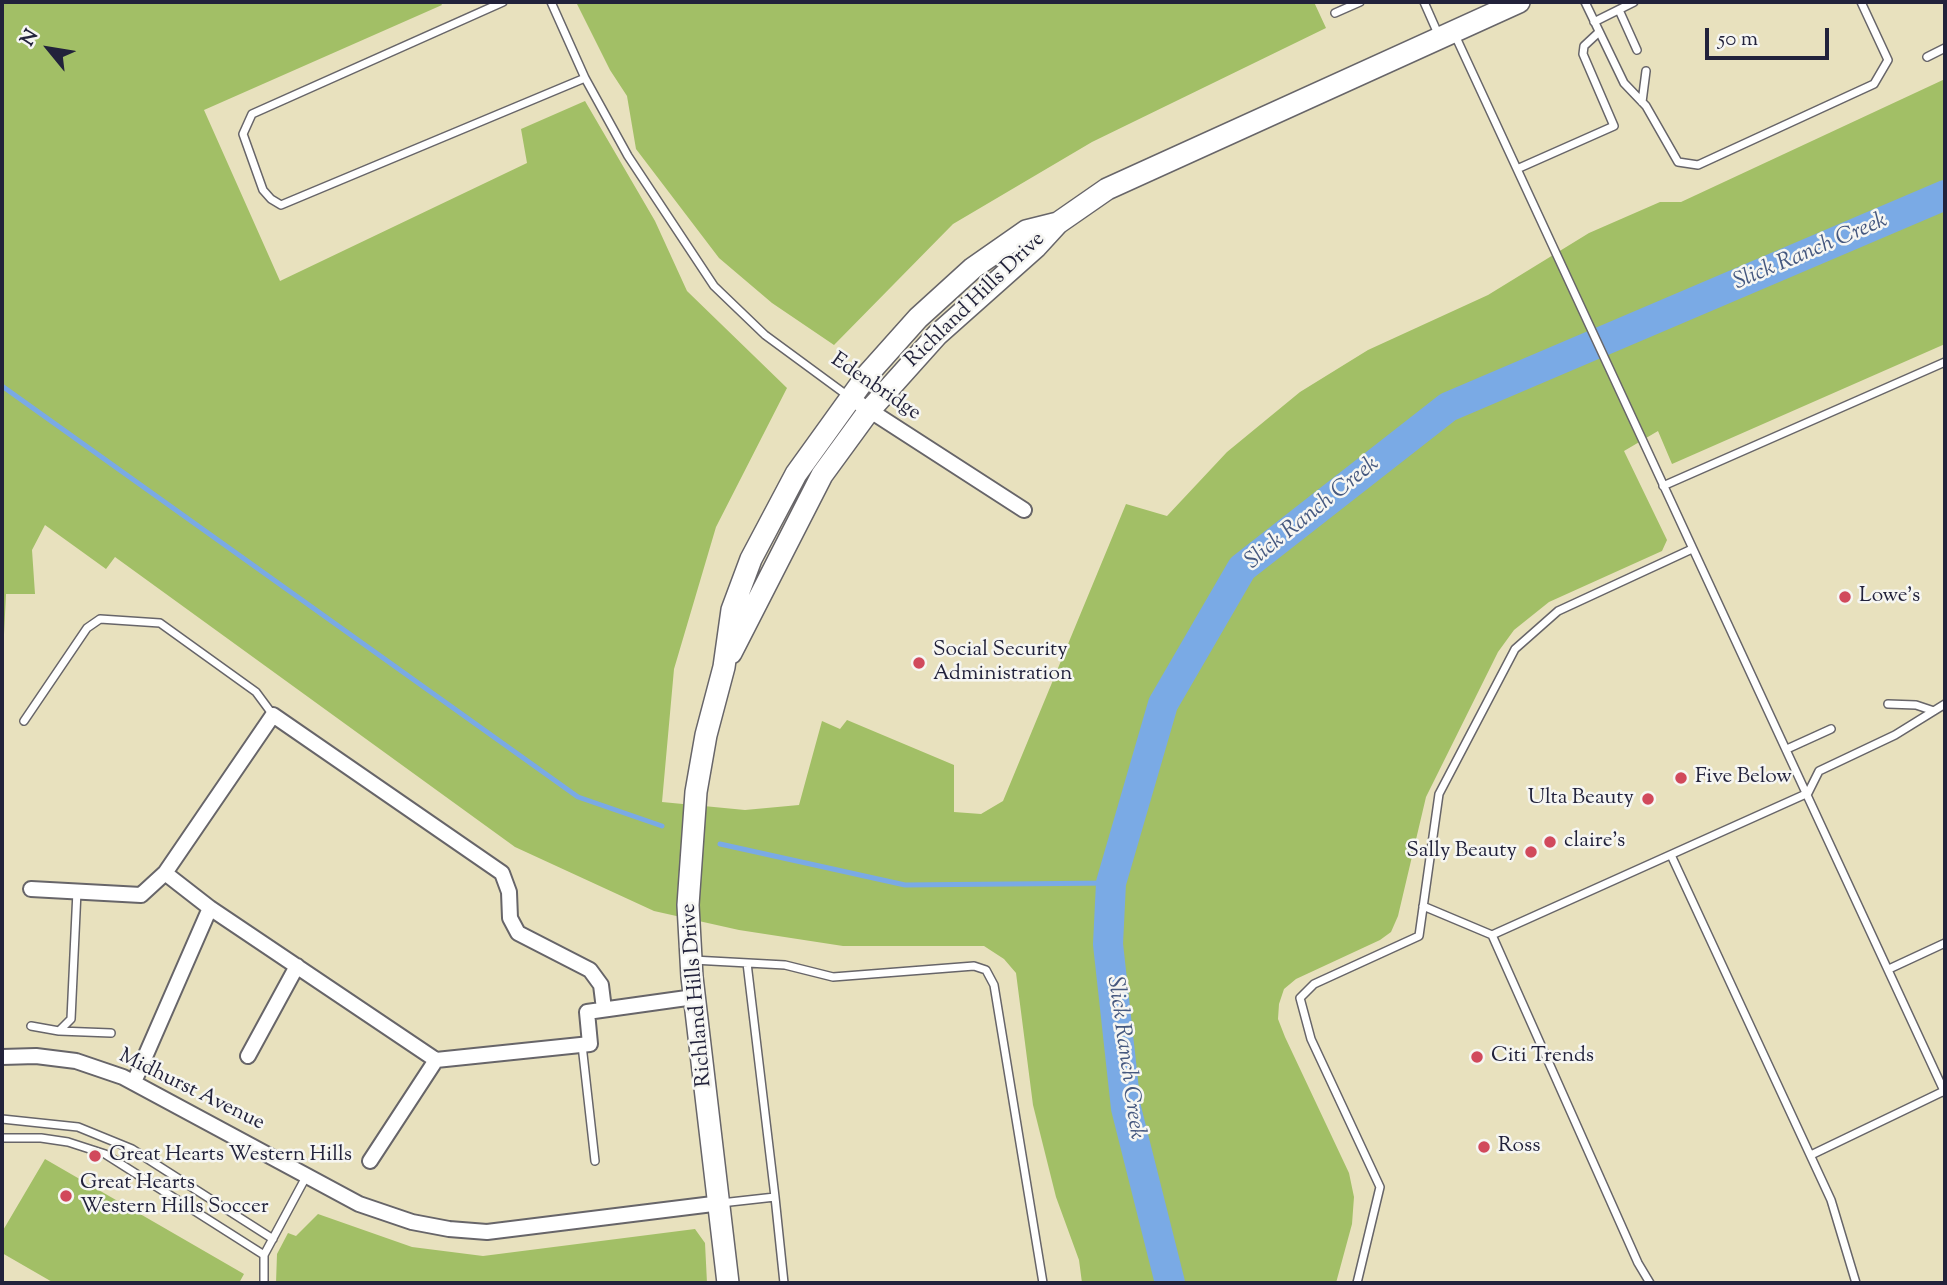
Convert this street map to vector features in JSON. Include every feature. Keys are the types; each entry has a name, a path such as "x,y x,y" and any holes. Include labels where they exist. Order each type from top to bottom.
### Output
{"street":[{"name":"Richland Hills Drive","path":"724,667 822,475 868,412 937,335 1058,223 1107,189 1519,2"},
{"name":"Richland Hills Drive","path":"728,1283 721,1203 694,997 688,905 696,792 706,735 724,667 732,610 757,547 796,474 849,397 918,318 973,268 1026,232 1058,223"},
{"name":"Edenbridge","path":"849,397 868,412 1024,510"},
{"path":"31,889 141,894 165,873 273,715 502,873 509,892 510,918 518,933 590,970 601,985 604,1009"},
{"path":"165,873 210,908 436,1060 590,1044 587,1012 694,997"},
{"path":"134,1082 210,908"},
{"path":"248,1056 297,966"},
{"name":"Midhurst Avenue","path":"2,1057 36,1056 76,1061 134,1082 359,1204 412,1222 487,1232 721,1203"},
{"path":"370,1161 436,1060"}],"lane":[{"path":"503,2 251,114 243,134 263,190 281,205 585,78"},
{"name":"Edenbridge","path":"551,2 585,78 628,156 714,286 765,335 849,397"},
{"path":"1335,13 1360,2"},
{"path":"1424,2 1446,34 1517,169 1945,1092 1811,1155"},
{"path":"1584,2 1624,83 1642,102 1678,162 1698,165 1874,84 1888,60 1861,2"},
{"path":"1594,22 1634,2"},
{"path":"1619,10 1637,50"},
{"path":"1517,169 1614,126 1583,54 1584,46 1599,32"},
{"path":"1927,57 1945,48"},
{"path":"1642,102 1646,71"},
{"path":"1662,486 1945,362"},
{"path":"1357,1283 1380,1187 1311,1039 1300,998 1314,984 1419,936 1439,794 1515,649 1558,611 1692,549"},
{"path":"24,721 87,628 100,619 160,624 257,692 273,715"},
{"path":"1888,704 1916,705 1934,711"},
{"path":"1492,935 1808,793 1819,771 1895,735 1945,704"},
{"path":"1787,749 1831,729"},
{"path":"1671,855 1832,1200 1856,1283"},
{"path":"59,1031 71,1019 77,891"},
{"path":"1423,906 1492,935 1637,1263 1650,1283"},
{"path":"1889,969 1945,943"},
{"path":"691,959 785,965 833,977 974,966 986,970 994,985 1043,1283"},
{"path":"747,963 784,1283"},
{"path":"31,1026 59,1031 111,1033"},
{"path":"582,1045 595,1161"},
{"path":"2,1119 78,1127 132,1149 273,1239"},
{"path":"2,1139 41,1138 68,1142 105,1154 264,1255"},
{"path":"264,1283 264,1255 308,1174"},
{"path":"721,1203 775,1197"}],"green space":[{"path":"2,2 440,2 442,5 204,110 280,281 527,163 521,129 585,101 655,221 687,291 787,388 716,527 674,669 662,802 745,810 799,805 822,721 840,729 847,720 954,765 954,812 981,814 1003,801 1126,504 1167,516 1227,452 1300,392 1368,350 1488,295 1589,233 1660,202 1681,202 1945,79 1945,344 1672,464 1658,431 1624,451 1667,540 1662,551 1549,602 1514,630 1498,652 1426,797 1398,916 1391,932 1380,940 1296,979 1284,989 1278,1019 1349,1173 1354,1197 1352,1224 1336,1283 1082,1283 1079,1260 1056,1197 1033,1105 1016,973 1004,959 984,946 843,946 739,930 654,911 515,847 115,557 106,569 45,525 32,550 35,594 6,594 2,675"},
{"path":"576,2 1314,2 1326,28 1092,142 953,224 834,345 772,303 719,258 636,149 627,96 610,70"},
{"name":"Great Hearts Western Hills Soccer","path":"45,1159 244,1274 239,1283 54,1283 2,1253 2,1232"},
{"path":"318,1214 412,1247 483,1256 695,1229 705,1243 707,1283 276,1283 277,1254 288,1233 296,1236"}],"waterway":[{"name":"Slick Ranch Creek","path":"1170,1283 1126,1108 1108,944 1111,883 1163,704 1242,568 1448,407 1945,195"},
{"path":"2,386 578,797 662,826"},
{"path":"720,844 905,885 1111,883"}],"place":[{"name":"Lowe's","path":"1845,597"},
{"name":"Social Security Administration","path":"919,663"},
{"name":"Five Below","path":"1681,778"},
{"name":"Ulta Beauty","path":"1648,799"},
{"name":"claire's","path":"1550,842"},
{"name":"Sally Beauty","path":"1531,852"},
{"name":"Citi Trends","path":"1477,1057"},
{"name":"Ross","path":"1484,1147"},
{"name":"Great Hearts Western Hills","path":"95,1156"},
{"name":"Great Hearts Western Hills Soccer","path":"66,1196"}]}
